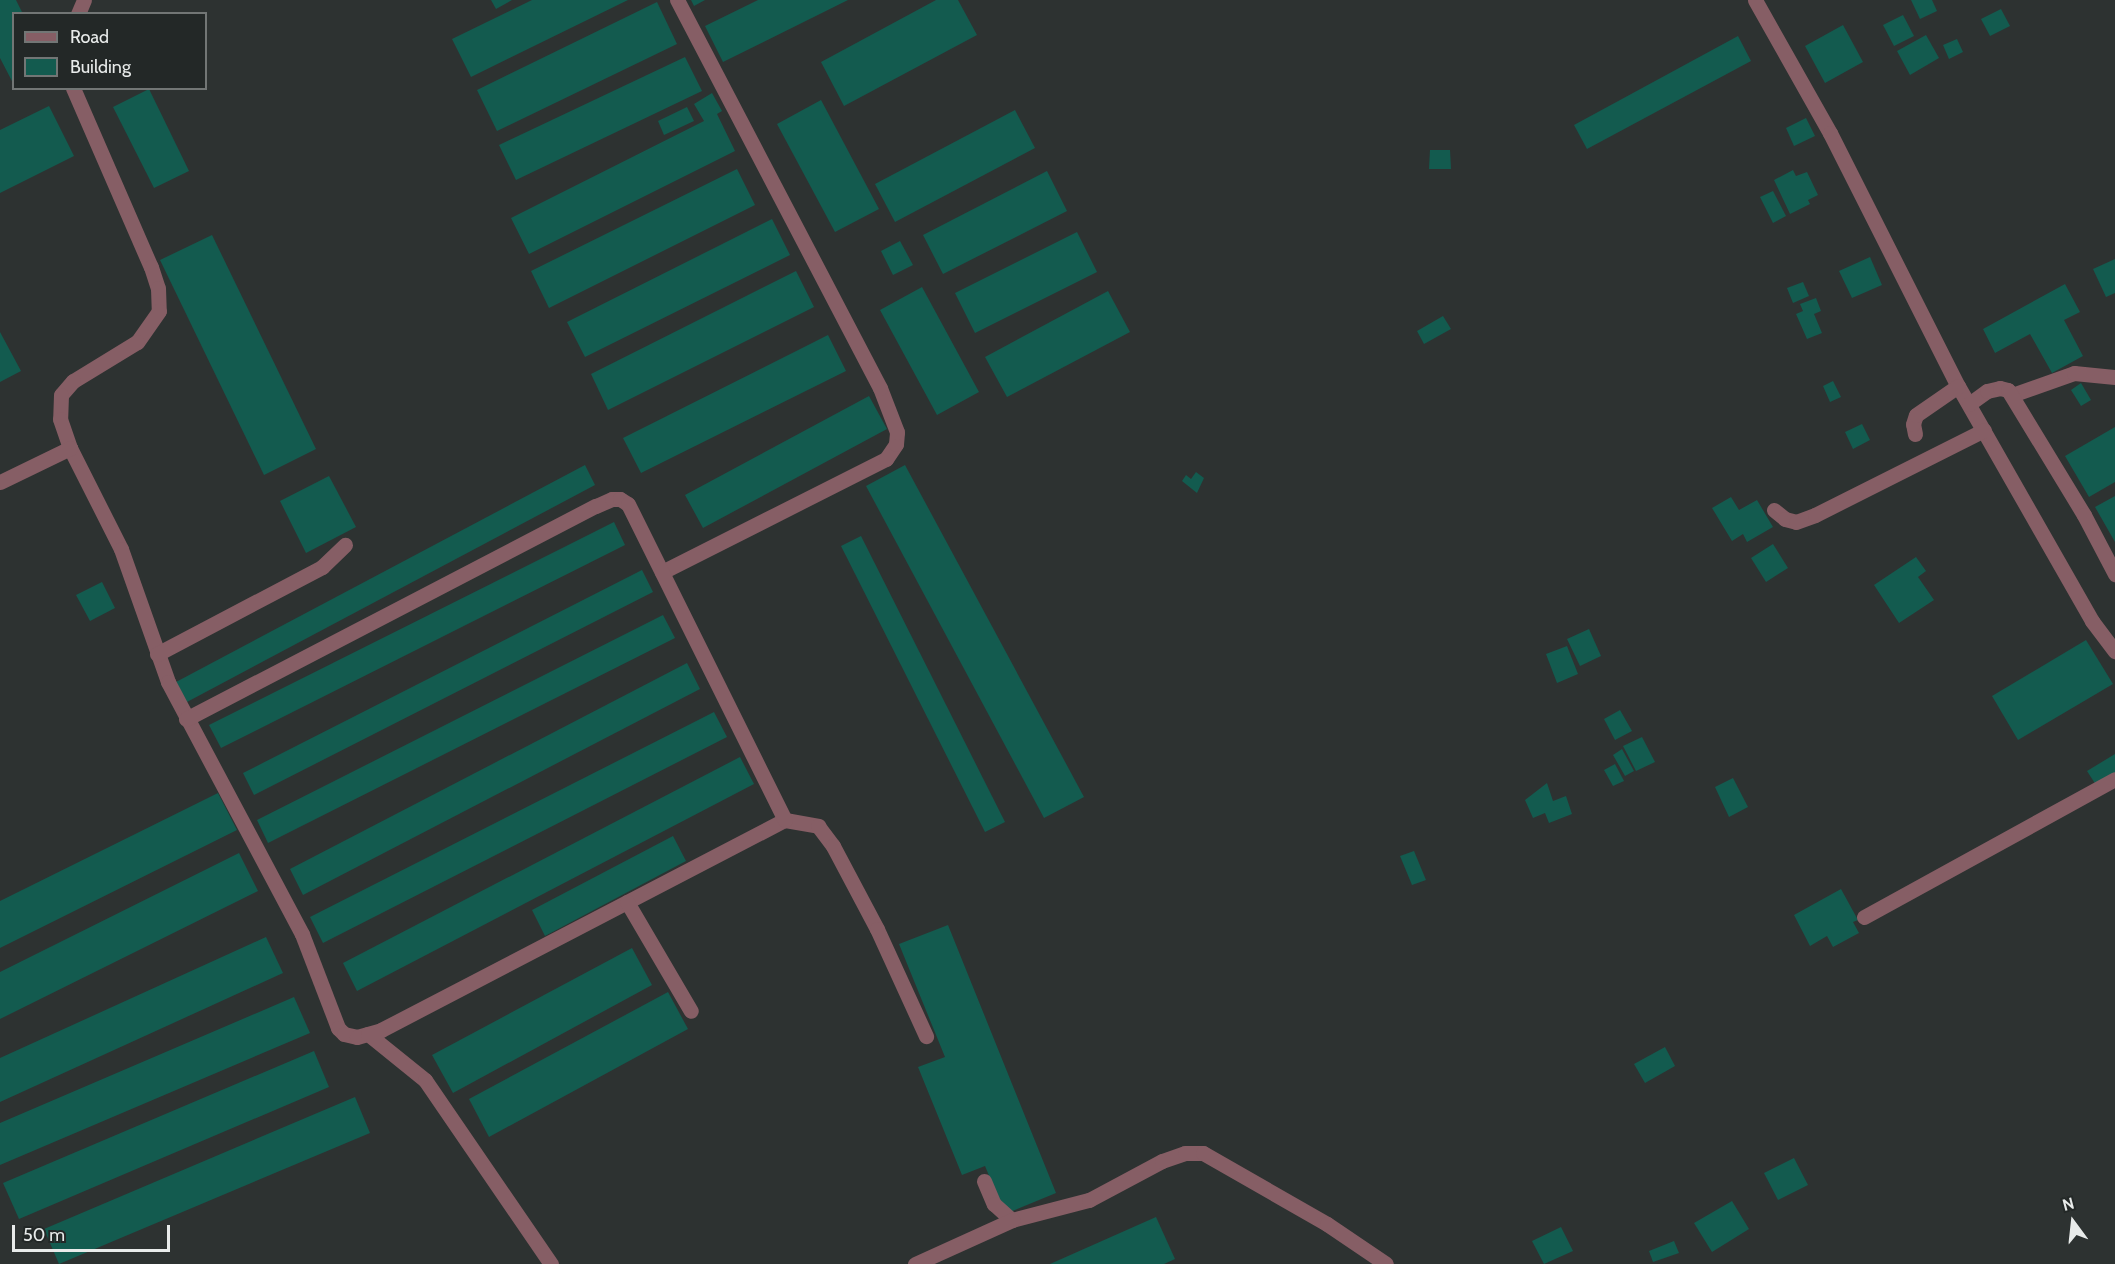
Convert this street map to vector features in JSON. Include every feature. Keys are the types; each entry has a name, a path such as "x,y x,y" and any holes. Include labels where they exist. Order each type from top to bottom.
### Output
{"street":[{"path":"662,572 886,459 896,444 897,432 875,378 677,0"},
{"path":"1755,0 1830,133 1958,386 2092,621 2115,651"},
{"path":"74,90 151,267 158,288 159,311 137,342 73,381 61,395 60,419 70,448 121,549 157,654 186,719 254,840 302,934 338,1028 344,1034 357,1037 381,1030 785,820 818,826 833,846 877,929 926,1036"},
{"path":"2012,395 2074,373 2115,377"},
{"path":"1915,434 1913,424 1916,415 1958,386"},
{"path":"1969,404 1987,391 2000,388 2012,395 2084,515 2115,574"},
{"path":"1774,510 1785,519 1796,522 1815,515 1984,430"},
{"path":"0,482 70,448"},
{"path":"186,719 612,499 620,499 628,504 785,820"},
{"path":"157,654 322,567 345,545"},
{"path":"1864,917 2115,779"},
{"path":"627,902 691,1011"},
{"path":"368,1034 425,1080 551,1264"},
{"path":"915,1264 1012,1220 1089,1200 1162,1161 1185,1153 1203,1153 1327,1224 1386,1264"},
{"path":"984,1181 994,1204 1012,1220"}],"building":[{"path":"0,0 16,0 22,12 12,12 12,81 0,58"},
{"path":"491,0 512,0 496,9"},
{"path":"532,0 628,0 471,77 452,39"},
{"path":"691,0 705,0 694,6"},
{"path":"758,0 848,0 723,62 705,26"},
{"path":"936,0 958,0 977,35 844,106 821,62"},
{"path":"1911,0 1932,0 1937,11 1920,19"},
{"path":"657,2 677,44 497,131 477,90"},
{"path":"2001,9 2010,26 1990,36 1981,19"},
{"path":"1903,15 1914,36 1894,46 1883,25"},
{"path":"1843,25 1863,62 1825,83 1805,46"},
{"path":"1926,35 1939,58 1910,75 1897,51"},
{"path":"1738,36 1751,61 1587,149 1574,125"},
{"path":"1957,39 1963,52 1949,59 1943,45"},
{"path":"685,57 702,91 516,180 499,145"},
{"path":"149,90 189,171 154,188 113,107"},
{"path":"712,93 722,111 717,114 735,151 529,254 511,218 704,121 694,104"},
{"path":"821,100 879,209 835,232 777,124"},
{"path":"49,106 74,156 0,193 0,130"},
{"path":"687,107 694,121 664,135 658,121"},
{"path":"1015,110 1035,148 895,222 875,184"},
{"path":"1806,118 1815,136 1794,146 1786,128"},
{"path":"1430,150 1450,150 1451,169 1429,169"},
{"path":"737,169 755,205 549,308 531,271"},
{"path":"1793,170 1796,176 1807,172 1818,195 1808,200 1810,204 1790,214 1774,180"},
{"path":"1047,171 1067,211 943,274 923,235"},
{"path":"1773,191 1786,216 1773,223 1760,197"},
{"path":"772,219 790,255 585,357 567,322"},
{"path":"1077,232 1097,272 975,333 955,293"},
{"path":"212,235 316,449 264,475 160,260"},
{"path":"900,241 913,265 893,275 881,251"},
{"path":"1870,257 1882,285 1852,298 1839,271"},
{"path":"2115,259 2115,293 2106,297 2093,269"},
{"path":"796,271 814,307 608,410 591,374"},
{"path":"1803,282 1809,296 1793,303 1787,288"},
{"path":"2065,284 2080,312 2064,320 2083,356 2052,373 2030,334 1995,353 1983,329"},
{"path":"922,287 979,392 937,415 880,310"},
{"path":"1108,291 1130,332 1007,397 985,357"},
{"path":"1816,298 1821,311 1814,314 1822,333 1807,339 1796,314 1803,311 1800,304"},
{"path":"1443,316 1451,329 1424,344 1417,331"},
{"path":"0,332 21,371 0,382"},
{"path":"828,335 846,371 641,473 623,438"},
{"path":"1833,381 1841,397 1830,402 1823,386"},
{"path":"2081,383 2091,400 2081,406 2071,390"},
{"path":"869,396 887,429 703,528 685,495"},
{"path":"1862,424 1870,440 1853,449 1845,432"},
{"path":"2115,427 2115,482 2089,497 2065,456"},
{"path":"585,465 595,485 187,702 176,682"},
{"path":"905,465 1084,797 1044,818 866,486"},
{"path":"1196,472 1204,478 1197,493 1182,481 1186,475 1191,479"},
{"path":"329,476 356,527 306,553 280,501"},
{"path":"2115,496 2115,542 2095,507"},
{"path":"1731,497 1739,510 1757,500 1773,527 1747,542 1743,534 1732,541 1712,508"},
{"path":"614,522 625,545 221,748 209,725"},
{"path":"861,536 1005,822 985,832 841,546"},
{"path":"1773,544 1788,568 1766,582 1751,558"},
{"path":"1916,557 1926,571 1918,577 1934,600 1899,623 1874,585"},
{"path":"642,570 653,592 254,795 243,773"},
{"path":"102,582 115,608 90,621 76,595"},
{"path":"663,615 675,638 268,843 257,820"},
{"path":"1589,629 1601,656 1580,666 1567,639"},
{"path":"2086,640 2113,684 2018,740 1992,696"},
{"path":"1567,646 1578,674 1557,683 1546,654"},
{"path":"687,663 700,689 303,895 290,869"},
{"path":"1620,710 1632,731 1615,740 1604,719"},
{"path":"714,712 727,737 323,943 310,917"},
{"path":"1642,737 1655,762 1636,771 1623,746"},
{"path":"1622,749 1634,771 1625,776 1613,755"},
{"path":"2115,754 2115,773 2096,785 2087,771"},
{"path":"740,757 754,784 357,991 343,963"},
{"path":"1615,764 1624,781 1613,786 1604,770"},
{"path":"1733,778 1748,807 1729,817 1715,787"},
{"path":"1547,783 1553,801 1566,796 1572,814 1549,823 1545,813 1533,818 1525,800"},
{"path":"218,793 237,830 0,948 0,901"},
{"path":"673,836 686,861 545,936 532,910"},
{"path":"1414,851 1426,880 1412,885 1400,856"},
{"path":"239,853 258,891 0,1019 0,972"},
{"path":"1841,889 1858,920 1853,922 1859,933 1833,947 1827,936 1810,946 1794,915"},
{"path":"948,925 1056,1193 1005,1214 985,1166 962,1175 918,1067 945,1057 899,944"},
{"path":"266,937 283,973 0,1102 0,1058"},
{"path":"632,948 652,985 453,1093 432,1055"},
{"path":"668,992 688,1029 489,1137 469,1099"},
{"path":"294,997 310,1033 0,1165 0,1123"},
{"path":"1665,1047 1675,1066 1645,1083 1634,1064"},
{"path":"314,1051 329,1087 19,1219 3,1183"},
{"path":"355,1097 370,1133 59,1264 44,1229"},
{"path":"1794,1158 1808,1185 1778,1200 1764,1173"},
{"path":"1732,1201 1749,1229 1712,1252 1694,1223"},
{"path":"1156,1217 1175,1259 1164,1264 1050,1264"},
{"path":"1561,1227 1573,1251 1544,1264 1532,1241"},
{"path":"1674,1241 1679,1253 1653,1262 1649,1251"}]}
